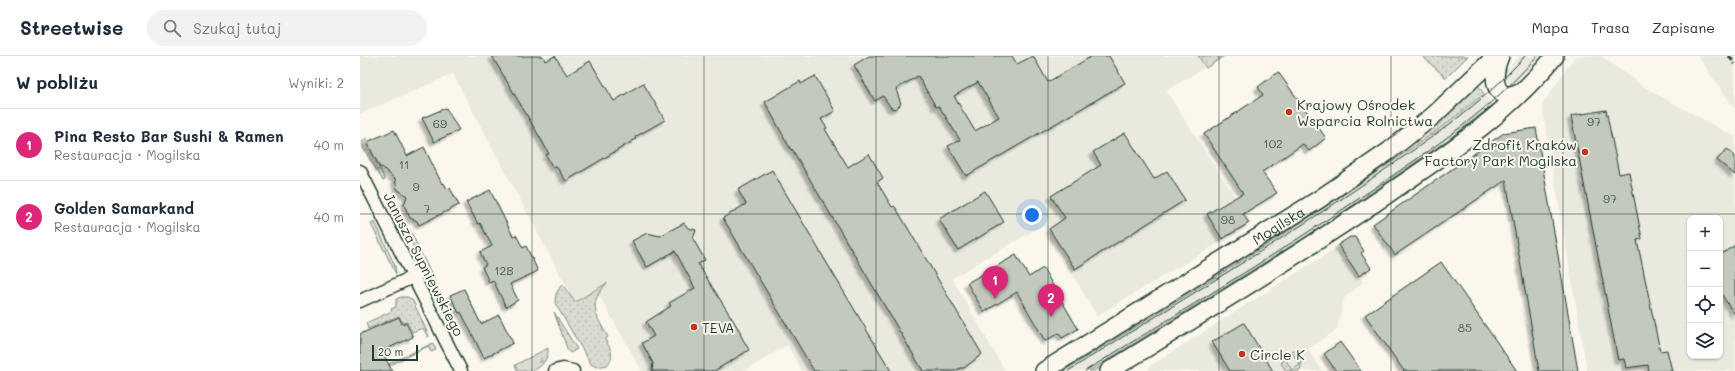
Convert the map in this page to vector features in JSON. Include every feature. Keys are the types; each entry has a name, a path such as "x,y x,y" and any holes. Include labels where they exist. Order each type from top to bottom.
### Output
{"main road":[{"name":"Mogilska","path":"1044,371 1318,200 1389,151 1434,115 1496,56"},
{"path":"1500,56 1494,76 1498,89 1502,93 1508,94 1520,92 1528,86"},
{"path":"1109,371 1334,231 1474,134 1528,86 1554,56"}],"street":[{"name":"Janusza Supniewskiego","path":"360,171 461,371"},
{"path":"360,301 414,276"}],"shaded area":[{"path":"360,56 1197,56 1204,68 1166,91 1252,223 1097,316 1043,225 952,278 1005,371 802,371 787,345 744,371 642,371 596,290 574,301 453,74 360,114"},
{"path":"1520,56 1542,56 1516,84 1513,84 1507,81 1503,73"},
{"path":"1575,56 1601,56 1644,87 1735,137 1735,371 1587,371 1542,105"},
{"path":"1698,56 1735,56 1735,109 1712,77"},
{"path":"1484,94 1492,105 1471,123 1312,233 1089,371 1064,371 1324,208 1450,121"},
{"path":"1338,247 1363,282 1344,298 1337,330 1308,349 1322,371 1151,371 1148,367"}],"green space":[{"path":"1198,56 1224,56 1206,68"},
{"path":"1422,56 1468,56 1446,78"},
{"path":"1478,85 1484,94 1443,126 1333,202 1180,299 1064,371 1061,371 1276,237 1398,154 1433,127"},
{"path":"1494,104 1494,106 1461,134 1326,227 1094,371 1089,371 1312,233 1446,141"},
{"path":"366,138 385,180 383,181 363,148 363,141"},
{"path":"375,222 395,266 396,274 371,224"},
{"path":"410,230 443,299 440,302 407,233"},
{"path":"607,283 597,297 595,304 597,316 608,337 605,339 612,355 610,362 607,365 596,367 591,364 555,303 556,294 562,284 575,302"},
{"path":"408,297 413,301 429,336 428,337 423,328 412,332 407,322 403,323 399,316 368,329 366,323 392,311 391,309 396,307 396,299"},
{"path":"554,312 577,349 570,353 568,351"},
{"path":"433,343 436,350 431,352 428,346 389,366 390,363"},
{"path":"548,348 546,359 538,368 531,371 518,371 515,365"},
{"path":"1294,350 1297,352 1302,361 1300,371 1286,371 1281,363 1283,362 1281,358 1284,357 1292,370 1300,365 1291,351"}],"building":[{"path":"492,56 543,56 545,61 555,56 567,75 590,61 614,101 643,83 665,120 635,137 636,139 566,181 556,166 553,168 546,155 549,154 542,141"},
{"path":"869,56 1012,56 1017,64 1033,56 1048,82 1092,56 1109,56 1125,83 966,176 948,146 960,140 939,106 936,107 918,76 896,89 901,104 896,109 891,108 883,96 875,101 854,65","holes":["978,82 999,117 975,131 954,96"]},
{"path":"1278,72 1326,138 1309,151 1303,144 1262,172 1277,193 1243,214 1249,223 1222,239 1207,214 1243,193 1204,134 1263,95 1258,87"},
{"path":"815,76 835,111 821,119 827,128 825,129 848,167 869,154 883,178 877,182 892,207 894,206 896,208 982,354 964,368 960,368 955,371 923,371 792,149 791,150 765,102 800,81 801,84"},
{"path":"446,108 459,130 434,142 422,118"},
{"path":"1606,110 1619,174 1629,172 1642,239 1637,240 1660,351 1667,350 1672,371 1649,371 1648,365 1626,368 1624,359 1618,360 1571,116"},
{"path":"1536,128 1578,371 1539,371 1506,180 1395,255 1373,224 1504,133"},
{"path":"394,130 407,156 424,147 442,184 444,183 447,189 450,188 459,205 419,225 417,221 410,218 404,205 407,196 397,189 395,179 382,167 380,168 367,142"},
{"path":"1125,133 1154,179 1167,171 1185,200 1075,269 1049,229 1065,218 1051,196 1101,165 1093,152"},
{"path":"1727,149 1735,156 1735,175 1717,160"},
{"path":"772,170 891,371 814,371 723,218 746,204 738,190"},
{"path":"490,190 513,236 516,235 523,248 526,246 538,271 510,284 518,300 506,307 493,280 489,282 482,267 486,265 480,252 492,246 480,223 478,224 466,202"},
{"path":"985,191 1004,222 958,250 939,219"},
{"name":"TEVA","path":"684,223 688,228 696,230 693,239 705,260 698,264 741,333 740,334 749,350 714,371 652,371 653,363 642,343 654,336 646,322 671,306 669,303 695,288 675,251 647,267 632,241 647,233 660,236"},
{"path":"1350,237 1355,237 1364,251 1361,253 1371,268 1359,276 1338,245"},
{"path":"1735,245 1735,315 1723,297 1723,253"},
{"path":"1016,255 1029,277 1043,268 1078,329 1062,338 1059,333 1045,341 1017,292 984,312 967,283"},
{"path":"1441,262 1517,371 1404,371 1365,315"},
{"path":"464,289 481,324 499,315 513,343 484,358 461,312 459,313 450,295"},
{"path":"399,317 402,324 406,323 413,337 382,351 392,371 360,371 360,334"},
{"path":"1244,323 1273,371 1230,371 1212,342"},
{"path":"1340,342 1361,371 1336,371 1324,354"}],"tram line":[{"path":"1068,371 1299,227 1414,149 1473,106 1525,56"},
{"path":"1085,371 1304,235 1419,158 1481,111 1519,76 1537,56"}],"railway":[{"path":"1729,56 1735,64"}],"place":[{"name":"Krajowy Ośrodek Wsparcia Rolnictwa","path":"1289,112"},
{"name":"Zdrofit Kraków Factory Park Mogilska","path":"1585,152"},
{"name":"Pina Resto Bar Sushi & Ramen","path":"995,299"},
{"name":"Golden Samarkand","path":"1051,317"},
{"name":"TEVA","path":"694,327"},
{"name":"Circle K","path":"1242,354"}]}
